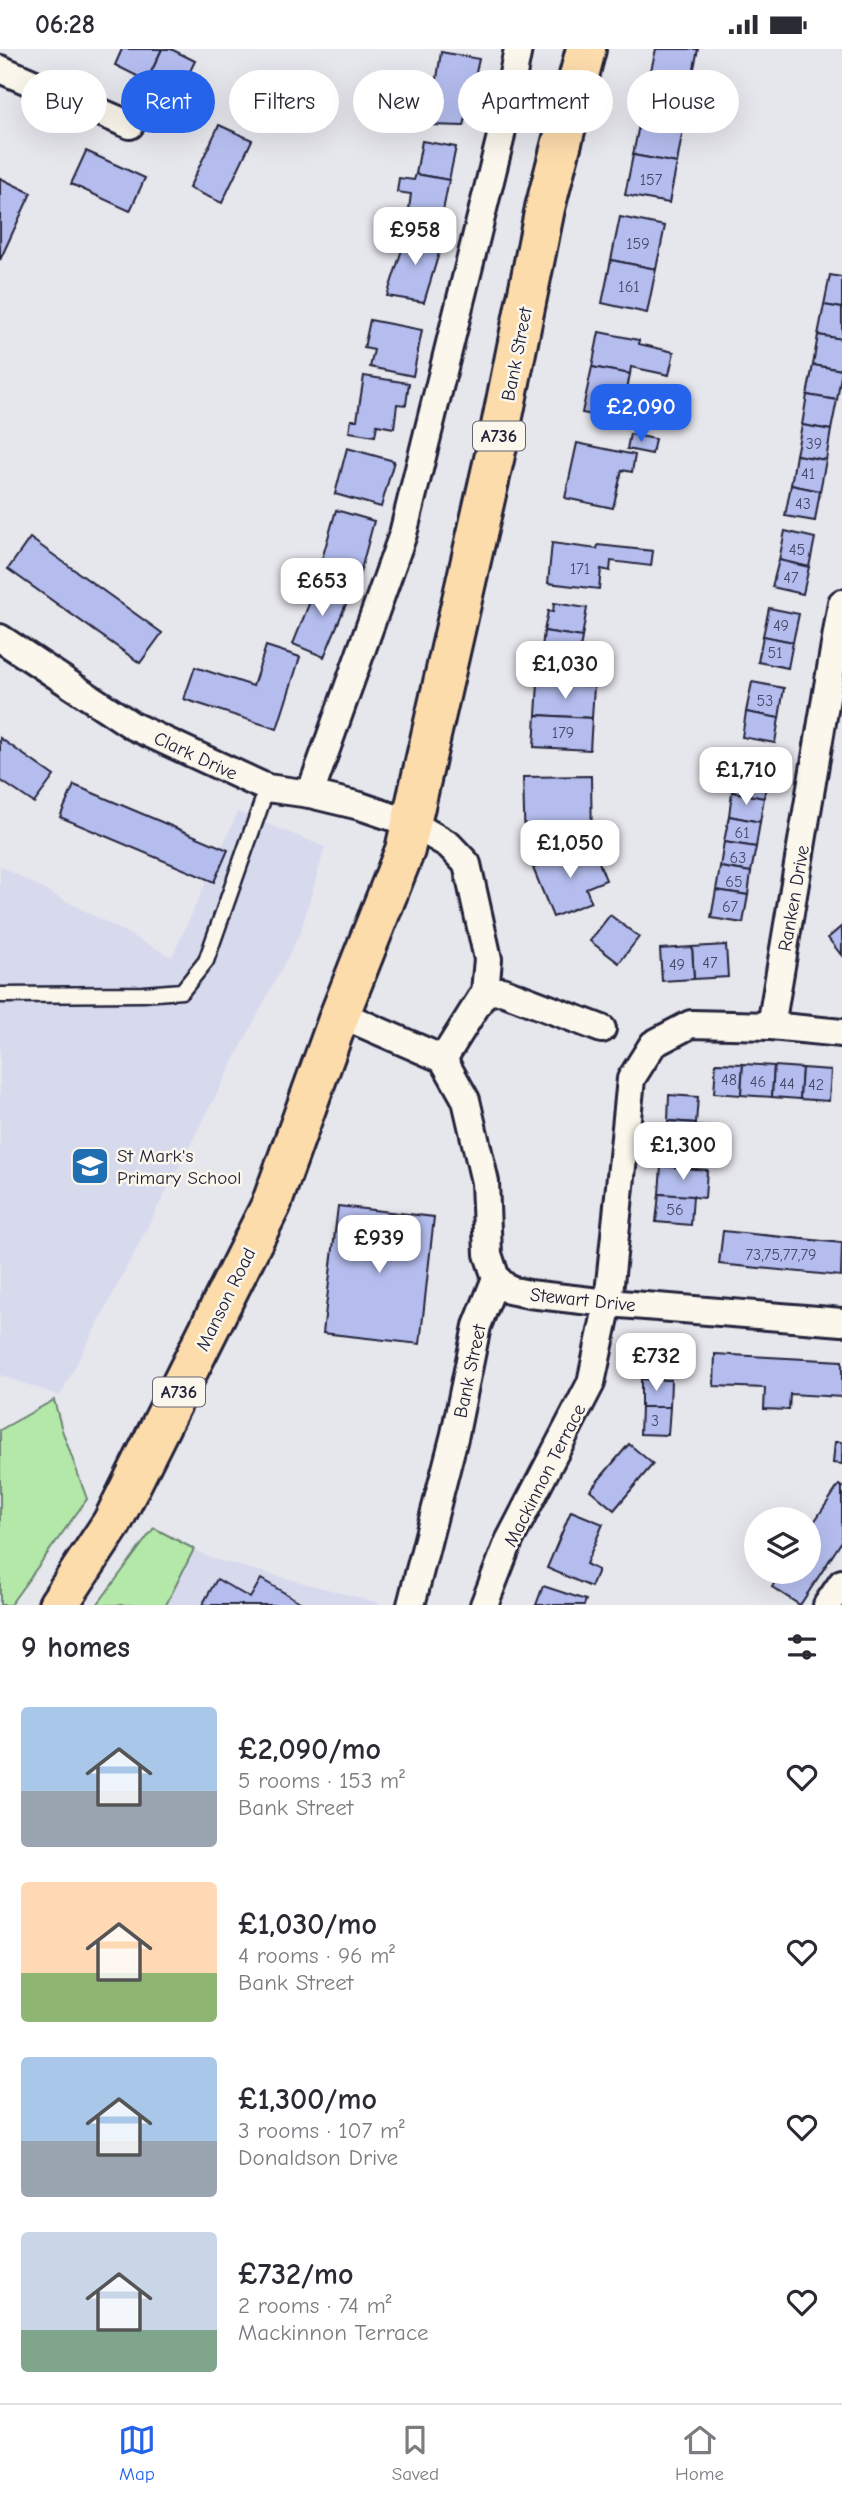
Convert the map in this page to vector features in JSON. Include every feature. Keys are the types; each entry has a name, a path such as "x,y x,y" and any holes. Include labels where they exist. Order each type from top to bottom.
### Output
{"main road":[{"name":"Bank Street","path":"340,1014 401,860 412,824 497,446 545,208 586,49"},
{"name":"Manson Road","path":"58,1605 112,1523 271,1205 340,1014"}],"street":[{"path":"0,55 3,49"},
{"path":"310,794 403,534 500,139 519,49"},
{"path":"0,69 121,121"},
{"name":"Ranken Drive","path":"771,1026 842,603"},
{"name":"Clark Drive","path":"0,638 133,726 267,788 310,794 360,806 412,824"},
{"path":"412,824 449,845 467,864 488,958 485,992 443,1059"},
{"path":"485,992 502,991 602,1029"},
{"path":"340,1014 443,1059 466,1100 485,1182 488,1254 496,1278"},
{"name":"Mackinnon Terrace","path":"484,1605 509,1541 590,1383 608,1303 631,1079 653,1044 691,1024 771,1026 842,1033"},
{"name":"Stewart Drive","path":"496,1278 509,1290 608,1303 842,1322"},
{"name":"Bank Street","path":"411,1605 455,1434 477,1325 496,1278"},
{"path":"827,1605 842,1583"}],"lane":[{"path":"0,995 143,994 182,991 206,961 267,788"}],"shaded area":[{"name":"St Mark's Primary School","path":"238,812 325,847 301,931 60,1396 0,1375 0,866 172,957"},
{"path":"154,1528 210,1558 379,1603 103,1605"}],"green space":[{"path":"54,1400 87,1499 10,1605 0,1605 0,1430"},
{"path":"154,1528 194,1549 166,1605 97,1605"}],"building":[{"path":"122,49 162,49 152,70 125,70 115,65"},
{"path":"162,49 171,49 195,61 191,70 152,70"},
{"path":"656,49 698,49 694,70 651,70"},
{"path":"441,52 479,59 477,70 458,70 458,126 444,125 444,70 438,70"},
{"path":"219,125 229,130 229,133 237,133 252,140 222,203 189,188"},
{"path":"637,133 682,133 677,163 633,155"},
{"path":"422,141 456,147 449,180 416,174"},
{"path":"86,151 145,178 130,211 71,184"},
{"path":"633,155 677,163 669,203 625,195"},
{"path":"416,174 449,180 442,216 409,209 411,194 397,192 399,178 414,180"},
{"path":"0,178 31,193 0,260"},
{"path":"620,217 665,226 656,269 611,260"},
{"path":"409,228 443,240 424,302 387,296"},
{"path":"611,260 656,269 647,313 602,303"},
{"path":"830,275 842,277 842,308 824,305"},
{"path":"824,305 842,308 842,339 818,335"},
{"path":"370,320 422,330 413,376 370,367 374,350 364,348"},
{"path":"599,332 639,340 639,344 674,352 669,375 631,367 630,374 592,367"},
{"path":"818,335 842,339 842,370 813,365"},
{"path":"813,365 842,370 837,400 807,395"},
{"path":"592,367 630,374 627,389 646,392 643,412 623,409 621,420 582,413"},
{"path":"364,376 409,383 406,405 397,404 394,428 377,425 375,436 349,432 351,420 357,420"},
{"path":"807,395 837,400 831,430 802,425"},
{"path":"802,425 831,430 826,460 796,455"},
{"path":"630,434 655,439 652,454 627,449"},
{"path":"577,443 635,455 632,472 622,470 613,508 565,498"},
{"path":"347,448 394,461 381,507 335,494"},
{"path":"796,455 826,460 820,491 791,485"},
{"path":"791,485 820,491 815,521 785,516"},
{"path":"336,510 374,521 359,577 320,566"},
{"path":"785,531 815,538 809,567 779,560"},
{"path":"30,538 162,633 140,663 8,569"},
{"path":"552,543 597,549 598,545 653,551 651,566 611,561 610,571 601,569 599,589 548,583"},
{"path":"779,560 809,567 803,594 772,587"},
{"path":"319,579 351,592 324,657 293,644"},
{"path":"554,603 587,608 582,637 544,631 548,611 553,612"},
{"path":"769,608 799,614 793,642 763,636"},
{"path":"544,631 582,637 578,663 544,658"},
{"path":"763,636 793,642 788,668 758,662"},
{"path":"266,646 300,657 277,729 184,699 195,667 253,686"},
{"path":"752,682 784,688 779,718 746,712"},
{"path":"538,683 594,686 592,718 536,715"},
{"path":"746,712 779,718 775,743 742,737"},
{"path":"536,715 592,718 590,750 534,747"},
{"path":"0,738 54,776 34,803 0,780"},
{"path":"738,760 769,765 764,798 732,792"},
{"path":"591,776 592,845 525,848 523,777"},
{"path":"74,785 228,850 214,882 60,817"},
{"path":"732,792 764,798 760,822 729,816"},
{"path":"729,816 760,822 756,847 724,842"},
{"path":"724,842 756,847 751,872 720,867"},
{"path":"592,845 606,880 586,888 591,902 553,917 533,868"},
{"path":"720,867 751,872 748,895 716,890"},
{"path":"716,890 748,895 743,923 711,918"},
{"path":"610,915 639,937 619,963 590,941"},
{"path":"842,926 842,956 828,938"},
{"path":"726,945 728,977 694,979 692,947"},
{"path":"692,947 694,979 662,981 660,949"},
{"path":"716,1063 743,1064 741,1095 714,1093"},
{"path":"743,1064 774,1066 772,1097 741,1095"},
{"path":"774,1066 802,1068 800,1099 772,1097"},
{"path":"802,1068 831,1070 829,1101 800,1099"},
{"path":"669,1095 698,1097 696,1123 668,1121"},
{"path":"668,1121 696,1123 696,1126 713,1128 712,1150 666,1147"},
{"path":"661,1166 707,1170 705,1198 659,1194"},
{"path":"659,1194 693,1196 691,1225 656,1222"},
{"path":"338,1206 434,1217 420,1344 323,1333"},
{"path":"723,1231 842,1243 841,1276 719,1264"},
{"path":"715,1354 842,1361 842,1397 790,1394 789,1410 764,1409 765,1388 714,1386"},
{"path":"641,1379 671,1380 670,1407 641,1407"},
{"path":"641,1407 670,1407 668,1435 640,1434"},
{"path":"835,1442 842,1442 842,1464 833,1463"},
{"path":"629,1444 653,1464 614,1510 590,1490"},
{"path":"839,1485 842,1487 842,1541 821,1573 821,1512"},
{"path":"571,1511 603,1524 586,1564 598,1570 591,1587 547,1568"},
{"path":"217,1579 250,1598 261,1579 305,1605 202,1605"},
{"path":"774,1584 814,1584 800,1605 772,1587"},
{"path":"543,1586 586,1600 584,1605 536,1605"}],"place":[{"name":"St Mark's Primary School","path":"90,1166"}]}
